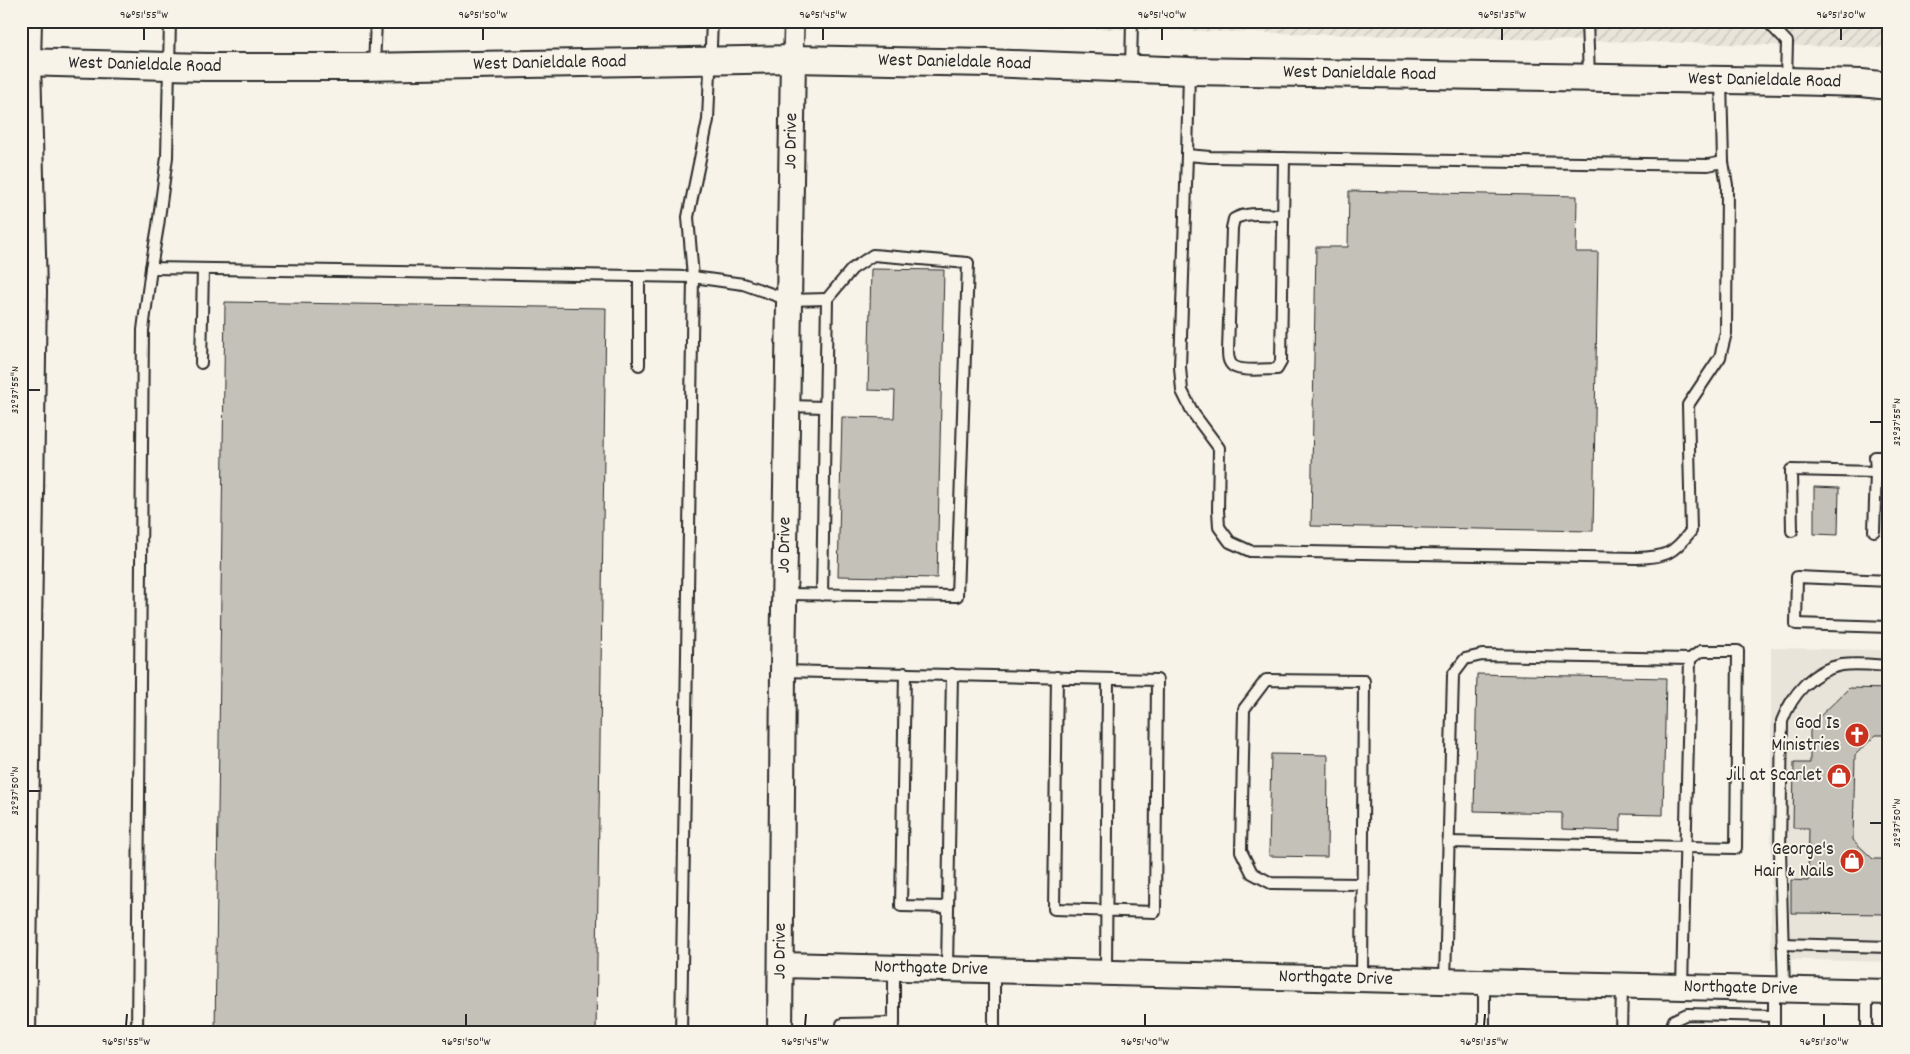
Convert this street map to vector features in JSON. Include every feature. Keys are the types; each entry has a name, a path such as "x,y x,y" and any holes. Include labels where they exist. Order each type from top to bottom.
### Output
{"main road":[{"name":"West Danieldale Road","path":"25,62 168,66 374,67 793,59 1190,71 1786,81 1862,83 1889,86"}],"street":[{"path":"24,1033 24,788 34,291 25,62 29,21"},
{"path":"793,59 794,21"},
{"name":"Jo Drive","path":"780,1033 783,671 793,59"},
{"name":"Northgate Drive","path":"782,965 1878,992"}],"lane":[{"path":"137,1033 143,330 166,157 170,21"},
{"path":"374,67 376,21"},
{"path":"680,1033 693,277 688,218 708,120 712,21"},
{"path":"1131,69 1132,21"},
{"path":"1587,21 1589,77"},
{"path":"1767,21 1787,42 1786,81"},
{"path":"1190,71 1180,367 1182,391 1193,414 1219,448 1219,528 1230,542 1250,551 1637,558 1658,557 1677,548 1691,531 1688,405 1720,357 1726,333 1727,185 1724,162 1721,80"},
{"path":"1187,155 1708,165 1724,162"},
{"path":"1283,215 1251,214 1240,215 1234,219 1232,228 1228,351 1229,361 1232,366 1239,369 1278,369 1280,362 1283,215 1284,158"},
{"path":"785,594 822,595 957,596 968,262 873,255 852,269 827,299 822,595"},
{"path":"151,268 693,277 743,284 789,300 827,299"},
{"path":"200,363 203,269"},
{"path":"638,365 639,276"},
{"path":"787,406 825,407"},
{"path":"1874,531 1875,457 1889,457"},
{"path":"1792,530 1791,470 1876,472"},
{"path":"1889,580 1797,577 1796,624 1889,627"},
{"path":"1445,982 1448,842 1453,675 1464,659 1482,654 1690,659 1700,651 1738,651 1736,848 1448,842"},
{"path":"1682,987 1690,659"},
{"path":"1774,1033 1774,1016 1779,989 1782,944 1780,850 1782,721 1801,688 1820,674 1842,665 1889,666"},
{"path":"783,671 1157,680 1154,912 1054,909 1057,678"},
{"path":"906,673 901,906 948,907"},
{"path":"947,969 952,674"},
{"path":"1106,973 1108,679"},
{"path":"1362,980 1363,884 1364,680 1266,680 1244,709 1241,850 1252,873 1271,882 1363,884"},
{"path":"1782,944 1889,947"},
{"path":"842,1033 842,1024 893,1028 894,968"},
{"path":"994,970 994,1033"},
{"path":"1484,982 1484,1033"},
{"path":"1620,1033 1622,986"},
{"path":"1867,1033 1878,992"},
{"path":"1669,1033 1674,1020 1687,1014 1774,1016"}],"shaded area":[{"path":"1889,21 1889,48 826,22"},
{"path":"1771,648 1889,650 1889,962 1771,959"}],"building":[{"path":"1349,191 1577,196 1576,252 1598,252 1593,531 1311,526 1316,247 1348,247"},
{"path":"871,269 944,270 937,578 838,576 842,417 894,418 895,391 868,390"},
{"path":"225,302 606,308 596,1033 215,1033"},
{"path":"1814,487 1839,488 1838,535 1814,534"},
{"path":"1477,674 1666,678 1663,815 1621,814 1621,831 1562,829 1562,813 1474,811"},
{"path":"1849,688 1889,689 1889,735 1876,735 1855,755 1853,840 1873,859 1889,859 1889,914 1791,913 1791,880 1808,881 1809,828 1793,828 1794,763 1810,763 1810,726"},
{"path":"1271,754 1328,755 1327,857 1269,856"}],"place":[{"name":"God Is Ministries","path":"1857,735"},
{"name":"Jill at Scarlet","path":"1839,776"},
{"name":"George's Hair & Nails","path":"1852,861"}]}
